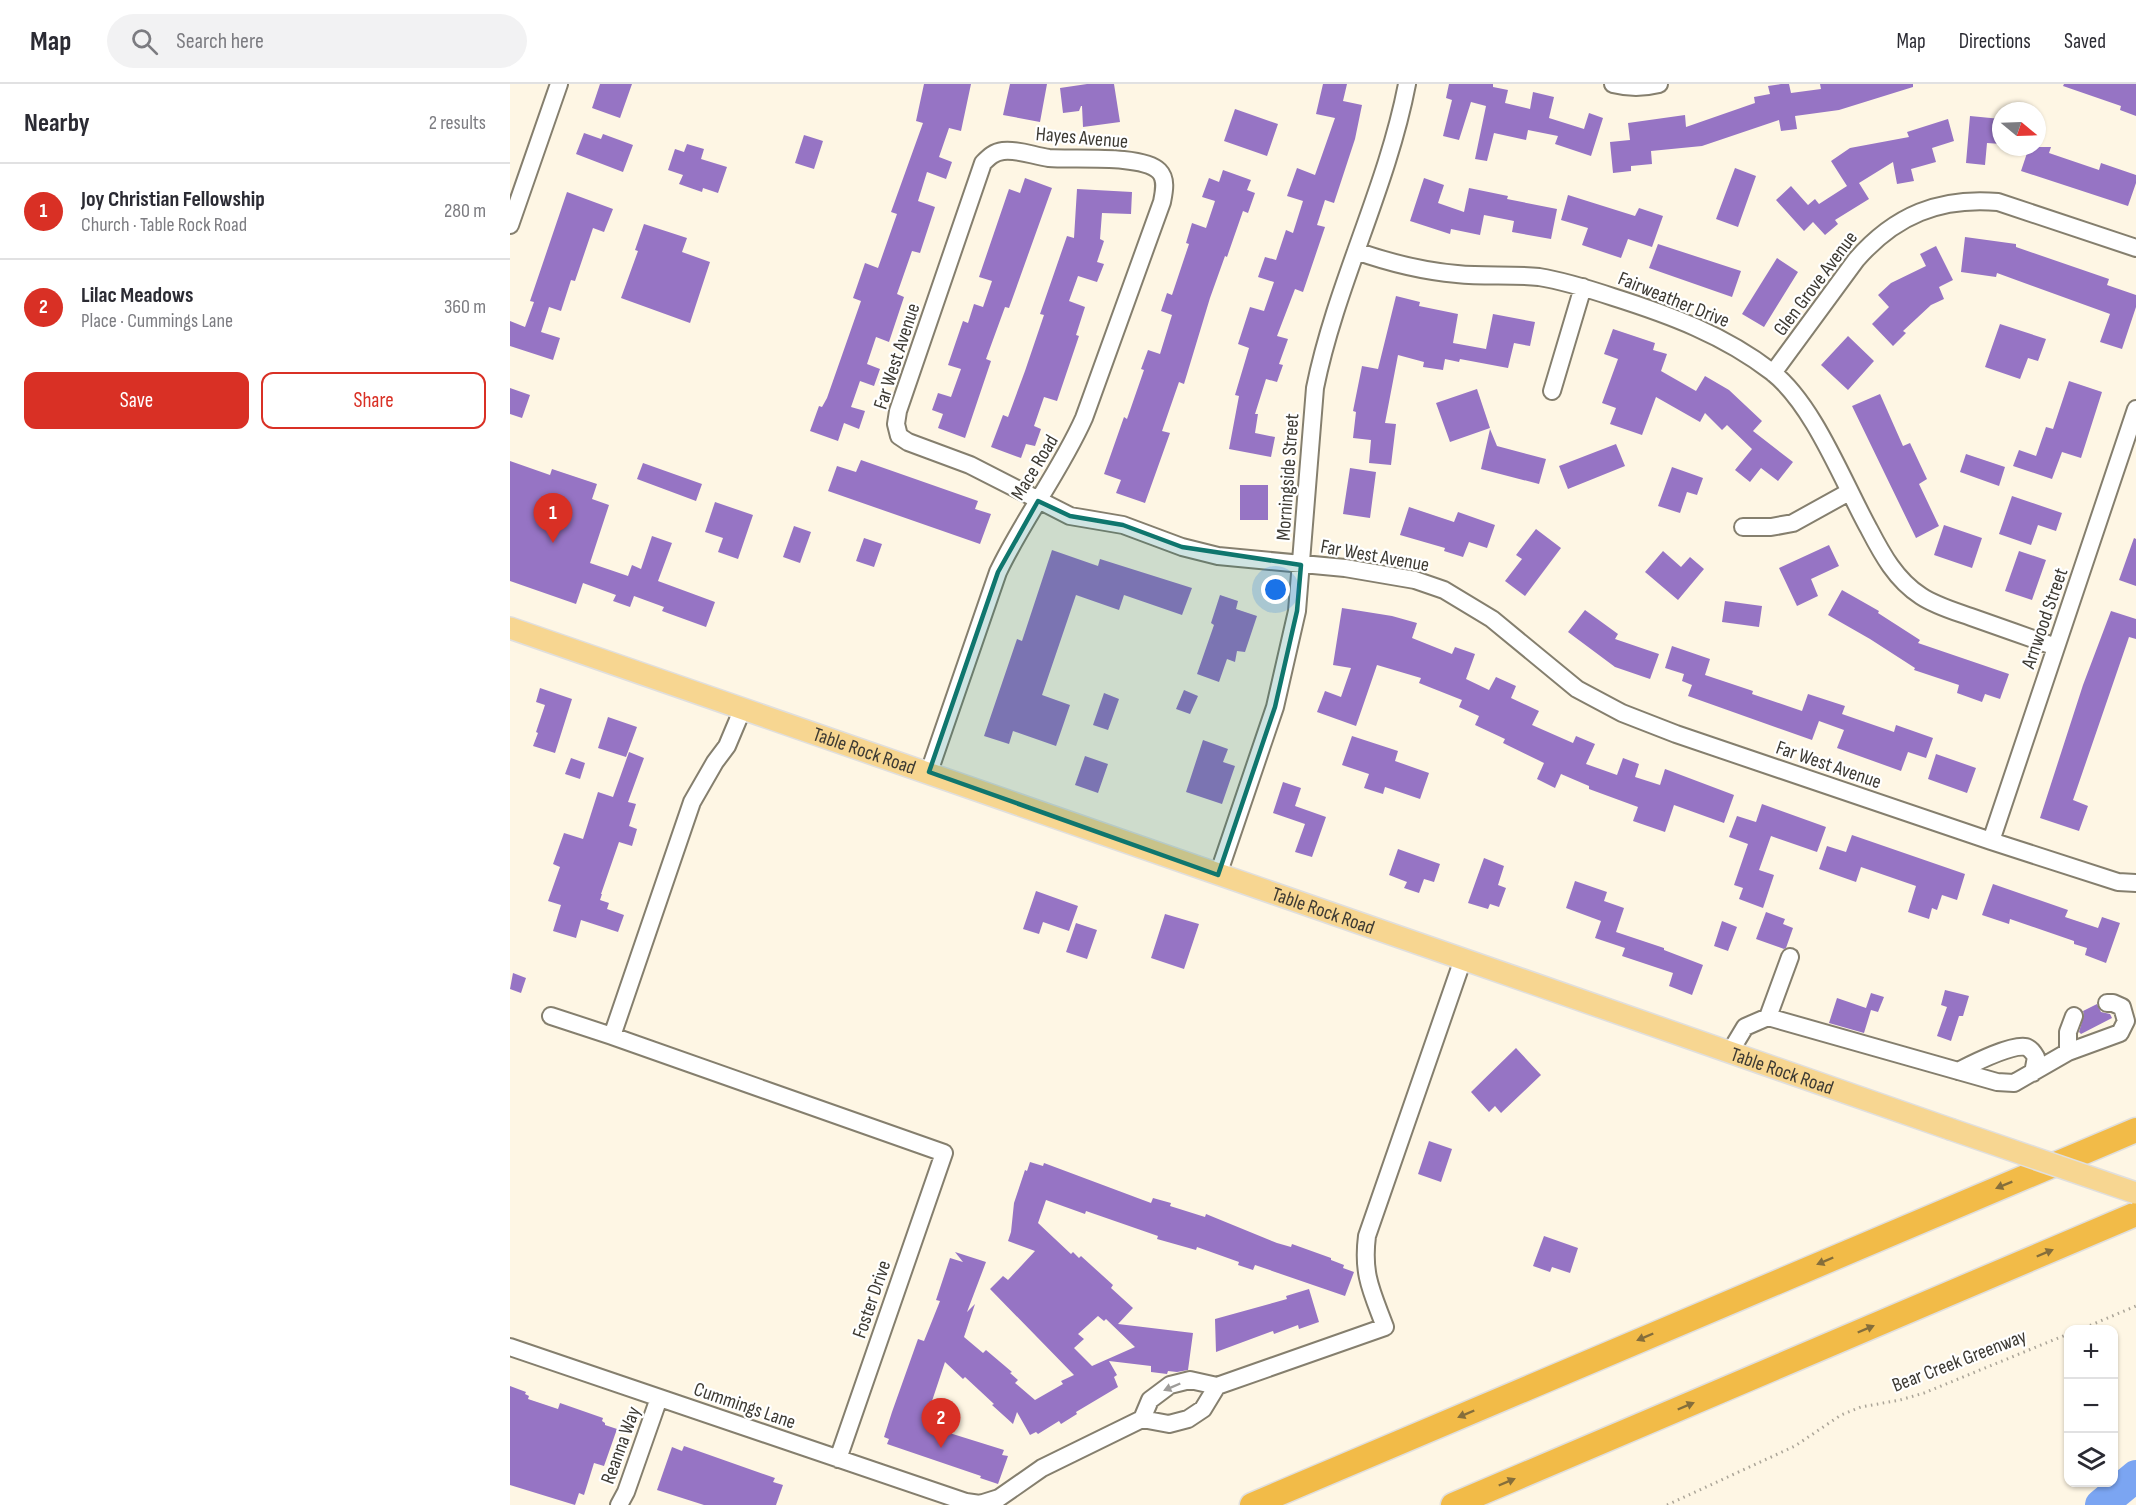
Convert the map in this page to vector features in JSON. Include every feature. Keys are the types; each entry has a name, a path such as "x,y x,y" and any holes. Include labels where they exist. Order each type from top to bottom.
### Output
{"highway":[{"path":"1252,1505 2136,1130"},
{"path":"1453,1505 2136,1214"}],"main road":[{"name":"Table Rock Road","path":"510,628 2136,1193"}],"street":[{"path":"510,225 559,84"},
{"name":"Morningside Street","path":"1218,875 1275,707 1297,611 1315,388 1322,353 1383,172 1407,84"},
{"path":"1613,84 1625,87 1647,87 1659,84"},
{"name":"Hayes Avenue","path":"991,155 1000,151 1009,151 1048,158 1132,162 1151,166 1159,171 1164,180"},
{"name":"Far West Avenue","path":"991,155 983,162 898,411 896,424 899,436 908,442 970,465 1070,516 1122,525 1182,547 1218,556 1345,568 1404,578 1444,590 1492,619 1577,689 1622,713 1676,734 1991,841 2118,882 2136,883"},
{"name":"Mace Road","path":"929,772 998,572 1010,546 1072,445 1088,409 1162,202 1164,180"},
{"name":"Glen Grove Avenue","path":"1773,374 1871,242 1901,220 1927,210 1951,203 1974,200 1998,202 2136,248"},
{"name":"Fairweather Drive","path":"1356,251 1387,262 1425,271 1460,275 1541,278 1583,287 1703,329 1737,348 1773,374 1800,403 1836,464 1885,560 1904,582 1921,596 1941,606 2056,647"},
{"path":"1552,391 1583,287"},
{"name":"Arnwood Street","path":"1991,841 2136,409"},
{"path":"1743,527 1771,527 1793,523 1849,492"},
{"path":"551,1016 612,1036 692,802 727,746 743,708"},
{"path":"1768,1017 1790,957"},
{"path":"1217,1386 1203,1409 1188,1419 1169,1424 1142,1419 1150,1400 1170,1385 1190,1380 1217,1386 1385,1327 1368,1281 1364,1259 1367,1236 1463,959"},
{"path":"1730,1052 1745,1027 1768,1017 1997,1082 2014,1083 2068,1052 2120,1033 2126,1021 2122,1007 2114,1003 2107,1003"},
{"path":"2068,1052 2068,1032 2073,1016"},
{"name":"Foster Drive","path":"612,1036 944,1153 838,1459"},
{"path":"1958,1071 1984,1057 2023,1046 2032,1050 2036,1057 2032,1073"},
{"name":"Cummings Lane","path":"510,1347 966,1503 980,1504 999,1498 1041,1468 1142,1419"},
{"name":"Reanna Way","path":"619,1505 626,1492 659,1398"}],"path":[{"path":"2089,1325 2136,1306"},
{"name":"Bear Creek Greenway","path":"1667,1505 1795,1446 1841,1415 1861,1407 1924,1393 2064,1336"}],"highlighted area":[{"path":"1038,501 1070,516 1123,525 1182,547 1301,565 1297,611 1275,707 1218,875 929,772 998,572"}],"building":[{"path":"600,84 632,84 620,118 592,108"},
{"path":"924,84 971,84 961,131 949,128 939,157 952,162 946,179 927,172 918,201 935,207 920,253 912,251 897,294 904,297 889,342 876,337 867,364 880,369 874,386 860,381 851,407 865,411 859,429 844,423 838,441 810,431 819,406 822,407 827,398 861,301 853,298 865,263 878,268 897,214 891,212 923,123 916,121"},
{"path":"1010,84 1047,84 1040,122 1003,115"},
{"path":"1087,84 1114,84 1120,122 1083,127 1082,106 1079,111 1063,113 1060,88"},
{"path":"1323,84 1347,84 1343,101 1362,105 1355,139 1334,203 1325,200 1317,225 1325,227 1303,292 1295,289 1277,336 1288,339 1279,364 1283,365 1277,382 1266,379 1255,414 1258,414 1255,433 1275,437 1271,457 1229,449 1239,396 1235,395 1249,348 1238,344 1250,307 1264,311 1274,282 1258,277 1265,257 1276,260 1286,230 1293,233 1303,201 1287,196 1297,168 1315,175 1335,118 1316,114"},
{"path":"1449,84 1493,84 1493,87 1508,90 1505,103 1530,109 1533,92 1554,97 1549,118 1584,129 1589,113 1603,118 1591,156 1555,144 1558,136 1528,130 1526,140 1494,133 1487,161 1475,159 1486,106 1471,102 1459,140 1443,136 1452,100 1446,98"},
{"path":"1789,84 1791,93 1821,89 1820,84 1913,84 1913,87 1839,110 1795,116 1797,129 1781,131 1779,120 1702,146 1651,151 1652,164 1631,166 1631,171 1613,173 1610,142 1630,140 1628,123 1685,115 1686,127 1755,103 1754,97 1770,94 1768,86"},
{"path":"2064,84 2136,84 2136,116 2120,110 2121,106 2063,86"},
{"path":"1235,109 1278,124 1267,156 1224,141"},
{"path":"1970,116 1992,118 1992,143 1987,143 1985,165 1966,163"},
{"path":"1948,119 1954,141 1932,148 1936,162 1911,169 1914,181 1897,184 1893,162 1859,183 1869,199 1835,220 1838,224 1825,235 1813,222 1804,231 1776,200 1791,186 1808,205 1815,199 1819,204 1847,186 1831,161 1850,148 1909,137 1907,132"},
{"path":"584,133 601,139 603,134 633,145 623,172 576,154"},
{"path":"804,135 823,141 814,169 795,163"},
{"path":"687,144 704,149 701,159 727,167 718,193 703,188 702,192 679,184 683,175 668,170 675,149 684,152"},
{"path":"2046,147 2051,147 2049,153 2099,170 2101,163 2136,175 2136,183 2128,206 2021,171 2026,156 2046,156"},
{"path":"1735,168 1756,176 1738,227 1716,219"},
{"path":"1223,170 1251,180 1247,190 1255,193 1248,213 1243,211 1227,257 1225,256 1184,384 1179,382 1162,431 1170,433 1145,503 1116,493 1121,480 1104,474 1124,417 1127,419 1144,370 1141,369 1148,350 1160,354 1172,315 1161,311 1167,293 1172,295 1189,244 1186,243 1192,223 1206,228 1215,201 1202,197 1209,178 1219,182"},
{"path":"1025,178 1052,188 1009,308 1005,307 986,359 991,361 965,438 938,428 943,414 932,410 938,393 951,397 961,369 948,365 963,321 968,323 974,304 983,307 992,281 979,277 1009,189 1020,193"},
{"path":"1424,178 1444,185 1438,203 1464,212 1469,188 1508,196 1507,199 1557,209 1551,239 1512,232 1514,221 1484,215 1480,235 1451,229 1450,234 1410,221"},
{"path":"1077,189 1132,192 1131,214 1102,213 1100,239 1104,241 1097,262 1104,264 1097,282 1078,276 1069,301 1085,307 1076,335 1079,336 1057,401 1044,397 1034,426 1041,429 1035,446 1026,444 1021,458 991,447 1003,415 1008,417 1025,371 1044,315 1040,314 1067,236 1074,238"},
{"path":"567,192 613,209 604,232 593,228 575,281 571,280 561,311 549,307 541,332 560,338 553,360 510,346 510,321 525,327 534,302 530,301"},
{"path":"1568,195 1635,216 1639,208 1663,216 1652,247 1628,239 1621,258 1582,245 1588,228 1561,220"},
{"path":"644,224 687,238 682,252 710,262 690,323 621,298 638,251 635,250"},
{"path":"1965,237 2016,244 2016,247 2109,279 2107,285 2136,295 2136,307 2122,349 2100,342 2110,314 1997,273 1996,277 1961,272"},
{"path":"1658,244 1741,271 1732,297 1649,268"},
{"path":"1936,246 1953,280 1939,287 1944,299 1931,305 1903,331 1906,333 1893,346 1872,324 1889,307 1878,295 1891,283 1926,266 1920,254"},
{"path":"1777,258 1798,272 1764,327 1742,314"},
{"path":"1396,296 1420,302 1419,306 1458,314 1453,343 1486,349 1493,314 1535,322 1530,346 1514,343 1508,368 1460,359 1459,362 1445,359 1443,370 1423,367 1424,362 1398,355 1385,423 1396,424 1391,465 1369,463 1371,440 1353,438 1356,412 1353,411 1362,366 1378,369"},
{"path":"2000,324 2046,339 2038,361 2028,358 2020,379 1985,367"},
{"path":"1613,329 1655,343 1653,350 1667,354 1661,371 1696,391 1705,376 1729,390 1762,421 1753,431 1793,462 1778,481 1761,468 1750,482 1735,470 1752,449 1727,425 1722,430 1705,413 1700,422 1656,397 1642,435 1610,424 1616,408 1602,403 1618,359 1604,354"},
{"path":"1848,336 1874,361 1848,390 1821,365"},
{"path":"2069,381 2102,392 2081,458 2062,452 2052,479 2013,466 2019,450 2036,456 2046,427 2053,429"},
{"path":"510,388 530,395 522,418 510,414"},
{"path":"1477,389 1490,428 1450,442 1436,403"},
{"path":"1880,394 1903,446 1910,443 1927,479 1919,484 1939,526 1916,538 1852,406"},
{"path":"1490,429 1497,446 1546,459 1539,484 1481,469"},
{"path":"1616,444 1625,466 1568,489 1559,466"},
{"path":"1966,454 2005,467 1999,486 1960,472"},
{"path":"861,460 978,501 975,509 991,514 980,544 828,491 837,466 856,472"},
{"path":"510,461 550,475 552,469 597,484 592,499 609,505 590,563 628,576 632,565 641,569 652,536 672,543 658,581 715,602 706,627 662,611 664,607 634,596 630,607 613,601 616,595 583,583 576,604 510,581"},
{"path":"643,463 702,484 696,501 637,479"},
{"path":"1672,467 1703,478 1697,495 1687,492 1680,513 1658,506"},
{"path":"1350,468 1376,472 1370,518 1343,514"},
{"path":"1240,485 1268,485 1268,520 1240,520"},
{"path":"2012,496 2062,513 2056,531 2038,525 2031,545 1999,534"},
{"path":"715,502 753,515 738,559 718,552 723,538 705,532"},
{"path":"1409,507 1454,522 1458,512 1495,525 1487,548 1469,542 1463,557 1444,551 1445,548 1400,535"},
{"path":"1944,525 1982,538 1972,568 1934,555"},
{"path":"794,526 811,532 800,563 783,557"},
{"path":"1536,529 1561,548 1525,596 1505,581 1522,559 1516,555"},
{"path":"864,538 882,544 874,567 856,561"},
{"path":"2134,538 2136,539 2136,586 2119,580"},
{"path":"1829,545 1839,566 1811,579 1818,596 1797,606 1779,568"},
{"path":"1052,550 1098,566 1100,559 1192,588 1182,615 1124,595 1119,610 1076,595 1042,695 1070,705 1056,746 1013,731 1009,744 984,736 1017,639 1022,641"},
{"path":"1663,551 1681,567 1690,557 1704,569 1678,600 1645,572"},
{"path":"2019,551 2046,560 2032,600 2005,591"},
{"path":"1842,590 1879,611 1878,613 1920,640 1918,643 2009,674 2000,699 1985,694 1982,702 1957,693 1959,685 1914,670 1915,668 1870,639 1828,615"},
{"path":"1220,595 1238,601 1236,609 1257,616 1245,652 1237,651 1235,662 1227,659 1219,682 1197,674 1214,625 1211,623"},
{"path":"1725,601 1762,606 1759,627 1722,622"},
{"path":"1342,608 1392,616 1417,623 1412,638 1452,654 1455,647 1475,654 1466,679 1489,690 1496,677 1516,686 1511,698 1539,711 1532,725 1573,743 1576,736 1595,744 1586,764 1617,775 1623,758 1639,764 1635,777 1660,785 1665,769 1734,795 1724,823 1674,805 1665,832 1633,821 1638,807 1589,789 1589,786 1561,774 1555,788 1537,779 1544,763 1503,743 1505,739 1475,725 1479,716 1459,707 1462,700 1419,683 1421,678 1377,665 1356,726 1317,712 1325,691 1341,697 1351,668 1333,665"},
{"path":"1585,610 1618,634 1615,639 1659,654 1650,679 1615,667 1568,632"},
{"path":"2111,611 2136,619 2136,639 2129,637 2073,800 2088,806 2079,831 2040,818 2083,685"},
{"path":"1672,646 1710,659 1705,675 1753,691 1752,694 1802,711 1808,694 1845,706 1842,714 1894,732 1896,725 1933,738 1926,758 1908,752 1901,771 1837,748 1844,730 1819,721 1812,740 1688,696 1692,685 1682,681 1684,674 1665,668"},
{"path":"540,688 572,699 555,753 533,746 545,705 536,702"},
{"path":"1184,690 1198,696 1190,714 1176,709"},
{"path":"1104,693 1119,699 1108,730 1093,725"},
{"path":"608,717 637,727 626,757 598,748"},
{"path":"1352,736 1398,751 1395,761 1429,773 1420,799 1385,787 1383,794 1364,788 1369,774 1342,765"},
{"path":"1203,740 1228,749 1223,762 1235,766 1222,804 1186,792"},
{"path":"629,752 644,758 628,802 636,804 629,826 637,829 632,846 619,842 600,900 609,903 607,909 624,915 618,932 581,920 576,938 553,931 561,905 548,901 560,867 553,864 564,833 583,839 598,792 613,797"},
{"path":"1936,754 1976,768 1967,793 1928,779"},
{"path":"1085,756 1108,764 1098,793 1075,785"},
{"path":"571,758 585,763 580,779 565,774"},
{"path":"1283,782 1301,788 1295,806 1326,817 1312,857 1295,852 1305,824 1273,813"},
{"path":"1762,804 1826,827 1817,852 1771,836 1759,870 1774,875 1763,908 1739,899 1743,888 1734,885 1748,844 1729,837 1737,816 1756,822"},
{"path":"1852,835 1965,874 1957,900 1942,895 1937,910 1932,908 1929,919 1908,912 1916,886 1861,867 1856,882 1819,869 1827,846 1846,852"},
{"path":"1398,849 1440,864 1434,882 1424,879 1419,893 1404,888 1407,882 1389,875"},
{"path":"1484,858 1504,866 1498,885 1506,888 1499,907 1490,904 1488,909 1468,903"},
{"path":"1575,881 1607,892 1604,901 1624,908 1616,932 1664,948 1664,950 1703,965 1692,995 1669,986 1673,973 1622,956 1625,948 1595,938 1601,921 1566,908"},
{"path":"1993,884 2068,910 2065,917 2098,928 2102,917 2120,923 2106,963 2085,955 2087,948 2074,944 2074,941 2010,919 2009,924 1982,915"},
{"path":"1036,891 1078,906 1069,931 1043,922 1039,934 1023,929"},
{"path":"1766,912 1785,919 1783,924 1793,928 1786,948 1756,939"},
{"path":"1165,914 1199,924 1184,969 1151,958"},
{"path":"1722,921 1737,927 1728,951 1714,946"},
{"path":"1076,923 1097,930 1087,959 1066,952"},
{"path":"513,973 526,978 521,993 510,989"},
{"path":"1945,990 1969,996 1963,1016 1959,1016 1951,1041 1937,1036 1947,1007 1941,1005"},
{"path":"1871,993 1884,997 1878,1012 1871,1010 1864,1033 1829,1023 1837,998 1866,1008"},
{"path":"2097,1004 2101,1012 2110,1014 2112,1018 2081,1034 2079,1032 2083,1011"},
{"path":"1516,1048 1541,1075 1501,1113 1495,1106 1489,1112 1471,1092"},
{"path":"1429,1141 1452,1149 1441,1182 1418,1174"},
{"path":"1030,1162 1043,1166 1044,1163 1151,1203 1153,1198 1171,1203 1170,1206 1205,1217 1206,1214 1277,1243 1291,1247 1292,1244 1331,1258 1344,1265 1343,1268 1354,1272 1345,1296 1255,1265 1253,1270 1238,1265 1239,1262 1197,1247 1196,1250 1157,1239 1158,1236 1046,1200 1038,1223 1071,1254 1073,1252 1079,1258 1081,1256 1113,1285 1111,1288 1133,1308 1118,1324 1193,1333 1188,1370 1168,1371 1167,1374 1151,1372 1151,1366 1109,1361 1117,1375 1114,1377 1118,1387 1076,1412 1077,1414 1061,1424 1059,1421 1038,1434 1036,1432 1030,1435 1017,1412 1013,1424 965,1377 963,1379 945,1362 931,1404 935,1405 927,1426 1004,1450 1002,1455 1008,1456 998,1484 887,1444 889,1439 884,1437 918,1339 924,1341 940,1301 936,1300 950,1258 963,1262 955,1252 986,1262 967,1312 975,1304 964,1337 983,1353 986,1350 1012,1372 1010,1373 1018,1380 1015,1383 1035,1400 1063,1384 1061,1381 1074,1375 990,1289 1003,1276 1008,1280 1035,1251 1008,1241 1014,1203 1025,1170 1027,1171","holes":["1098,1316 1104,1321 1106,1319 1135,1347 1092,1366 1074,1348 1084,1339 1078,1334"]},
{"path":"1544,1236 1578,1248 1570,1273 1552,1267 1550,1272 1533,1266"},
{"path":"1309,1289 1319,1322 1299,1329 1298,1325 1274,1334 1273,1331 1216,1352 1215,1319 1287,1299 1286,1296"},
{"path":"510,1386 526,1392 528,1399 558,1409 560,1403 603,1418 605,1425 617,1429 604,1466 594,1463 584,1495 579,1493 575,1505 510,1485"},
{"path":"684,1446 775,1478 773,1482 783,1485 776,1505 704,1505 657,1490 672,1447 682,1451"}],"waterway":[{"path":"2101,1505 2136,1476"}],"place":[{"name":"Joy Christian Fellowship","path":"553,543"},
{"name":"Lilac Meadows","path":"941,1448"}]}
